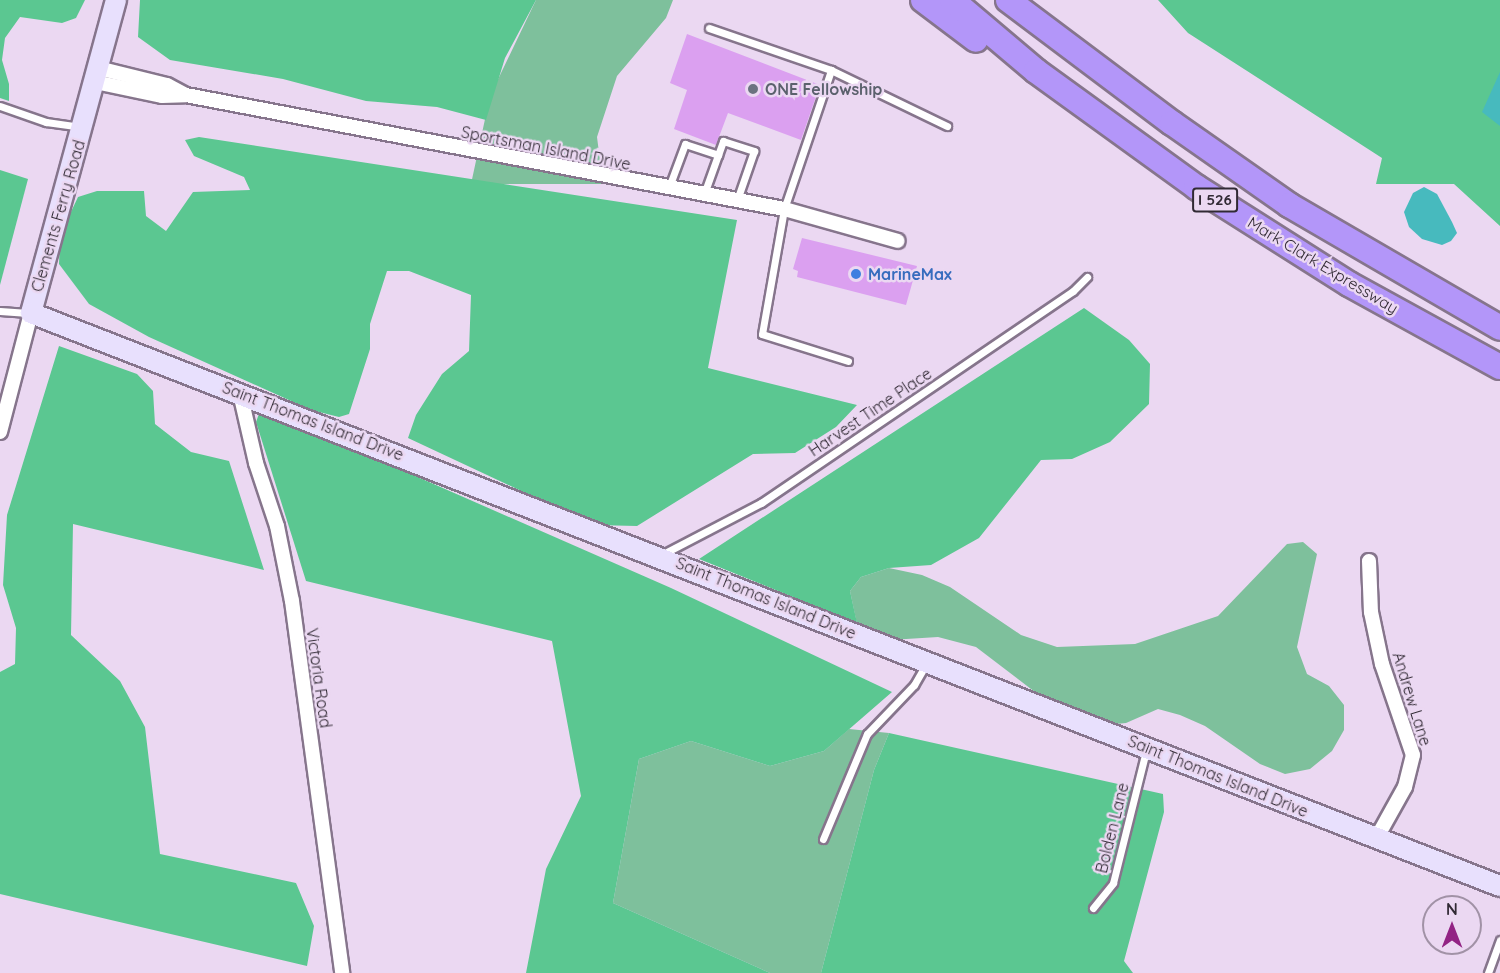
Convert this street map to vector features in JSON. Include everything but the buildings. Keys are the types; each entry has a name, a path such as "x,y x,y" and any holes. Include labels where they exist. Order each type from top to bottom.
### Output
{"highway":[{"path":"923,0 1026,77 1121,135"},
{"name":"Mark Clark Expressway","path":"952,0 1121,135 1284,244 1500,367"},
{"name":"Mark Clark Expressway","path":"1008,0 1172,123 1289,206 1500,328"}],"main road":[{"name":"Clements Ferry Road","path":"31,313 116,0"},
{"name":"Saint Thomas Island Drive","path":"31,313 659,556 1500,886"}],"street":[{"name":"Sportsman Island Drive","path":"96,75 167,85 186,95 784,208 898,241"},
{"name":"Clements Ferry Road","path":"0,432 31,313"},
{"name":"Victoria Road","path":"240,393 256,463 277,526 292,601 342,973"},
{"name":"Andrew Lane","path":"1369,561 1371,612 1384,671 1413,755 1405,787 1376,839"}],"lane":[{"path":"709,28 831,70 947,126"},
{"path":"831,70 784,208 762,334 848,361"},
{"path":"0,106 46,122 83,127"},
{"path":"704,194 723,141 754,151 736,200"},
{"path":"669,188 685,144 718,155"},
{"name":"Harvest Time Place","path":"659,556 761,503 1073,291 1087,277"},
{"path":"0,311 31,313"},
{"path":"823,839 867,734 914,685 927,662"},
{"name":"Bolden Lane","path":"1093,908 1113,883 1147,748"},
{"path":"1488,973 1500,940"}],"shaded area":[{"path":"0,0 85,0 76,18 62,23 20,17 5,38 2,60 9,84 9,101 0,98"},
{"path":"140,0 536,0 505,58 486,120 437,107 366,101 283,79 170,60 138,37"},
{"path":"536,0 673,0 666,18 617,76 597,137 603,184 471,184 490,96"},
{"path":"1158,0 1500,0 1500,226 1454,184 1376,184 1382,158 1188,33"},
{"path":"1500,72 1500,126 1482,112"},
{"path":"199,137 737,220 708,368 857,405 836,427 795,453 753,454 637,526 594,525 408,438 416,415 442,374 469,351 471,295 409,271 387,271 370,324 370,349 349,414 339,417 311,410 149,337 89,304 59,264 60,235 78,197 97,191 144,191 146,216 166,231 193,192 250,190 244,177 194,156 185,140"},
{"path":"0,170 28,179 0,285"},
{"path":"1424,187 1437,194 1457,233 1451,241 1442,245 1422,239 1409,227 1404,212 1413,193"},
{"path":"1084,308 1129,340 1150,364 1149,404 1110,442 1072,459 1041,460 979,538 931,565 889,568 861,577 850,591 857,623 699,559"},
{"path":"59,346 137,374 153,391 155,424 191,452 229,461 264,570 73,524 71,635 120,681 145,727 160,854 296,883 314,926 307,966 0,894 0,672 15,664 16,628 3,585 7,515"},
{"path":"260,411 283,418 671,588 892,692 824,751 770,766 691,741 639,759 613,903 770,973 526,973 546,869 581,796 552,641 306,581 256,422"},
{"path":"1303,542 1317,554 1297,647 1307,674 1329,686 1344,705 1344,730 1332,751 1310,769 1285,774 1260,764 1205,726 1180,715 1158,709 1126,723 1106,725 1048,702 976,647 938,637 890,640 858,629 850,591 861,577 889,568 922,575 950,587 1021,635 1057,647 1135,644 1218,616 1287,544"},
{"path":"849,729 889,733 874,770 821,973 770,973 613,903 639,759 691,741 770,766 824,751"},
{"path":"889,733 1163,794 1164,812 1124,961 1133,973 821,973 874,770"}],"place":[{"name":"ONE Fellowship","path":"753,89"},
{"name":"MarineMax","path":"856,274"}]}
